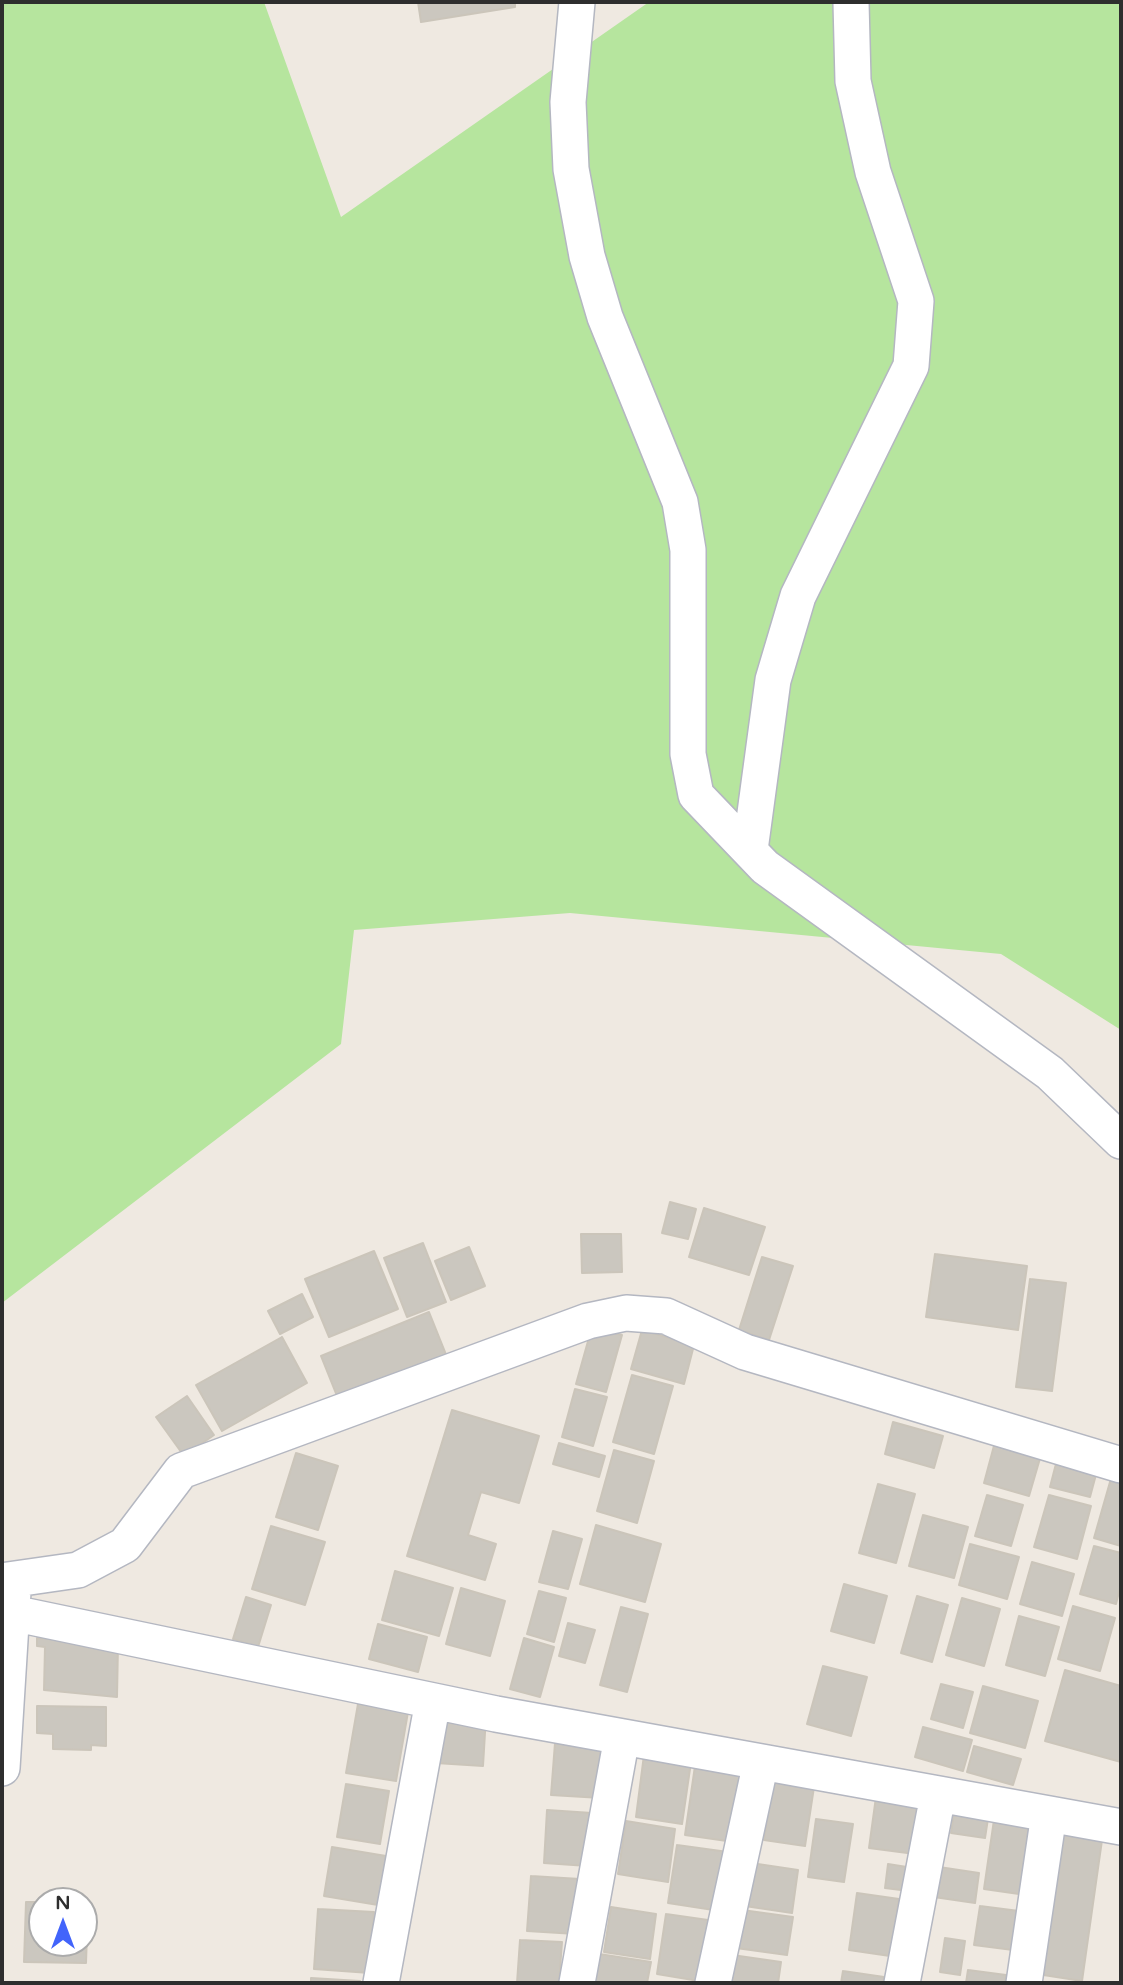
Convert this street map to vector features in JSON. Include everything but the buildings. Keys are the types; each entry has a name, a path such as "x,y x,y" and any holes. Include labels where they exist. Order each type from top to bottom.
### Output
{"street":[{"path":"577,2 568,103 571,169 587,256 605,317 680,502 688,550 688,754 696,795 765,867 825,913 1050,1073 1121,1141"},
{"path":"750,850 773,680 798,596 911,366 916,301 873,172 853,81 850,2"},
{"path":"9,1592 78,1570 125,1545 181,1471 587,1321 626,1313 666,1316 745,1352 1121,1465"},
{"path":"9,1592 433,1701 1121,1827"},
{"path":"2,1768 9,1592"},
{"path":"381,1983 433,1701"},
{"path":"577,1983 622,1737"},
{"path":"713,1983 761,1762"},
{"path":"902,1983 938,1795"},
{"path":"1024,1983 1049,1814"}],"green space":[{"path":"2,2 264,2 341,217 649,2 1121,2 1121,1030 1001,954 570,913 354,930 341,1044 2,1303"}]}
